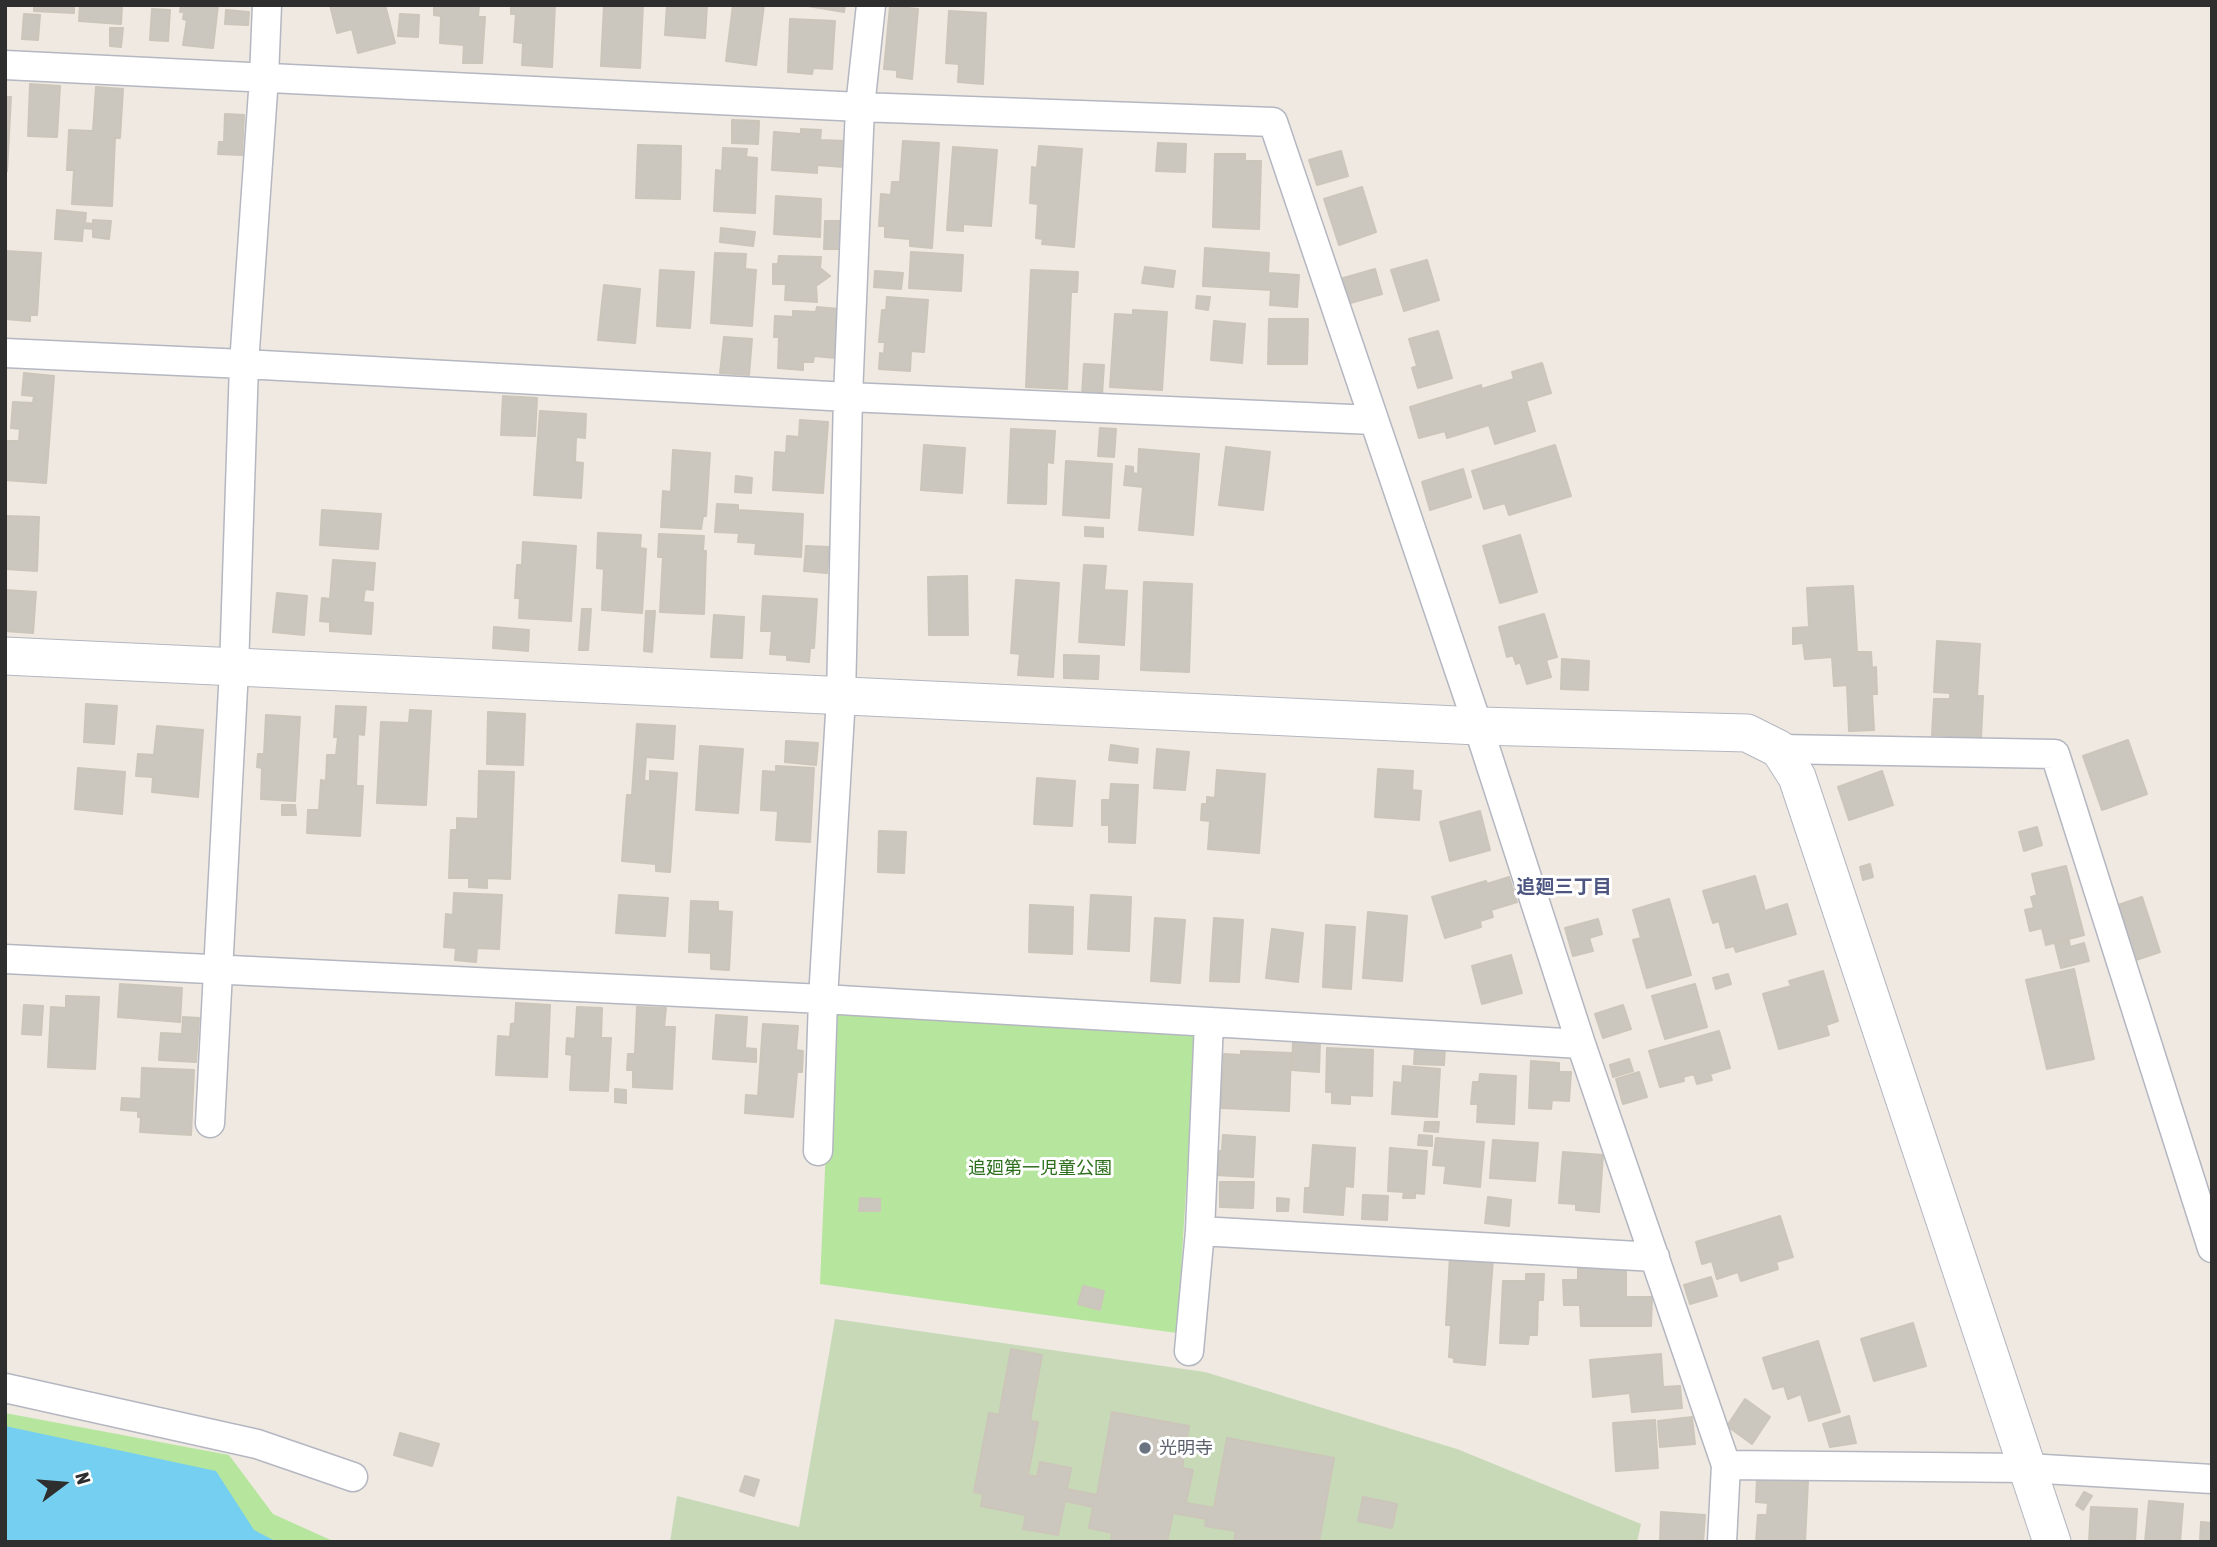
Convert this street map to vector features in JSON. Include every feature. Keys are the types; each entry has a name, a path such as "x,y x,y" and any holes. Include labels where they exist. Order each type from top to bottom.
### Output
{"street":[{"path":"210,1124 234,669 244,364 267,5"},
{"path":"818,1151 822,999 841,697 848,397 860,107 871,5"},
{"path":"5,65 860,107 1273,122 1478,726 1581,1044 1726,1465 1722,1542"},
{"path":"5,353 848,397 1374,420"},
{"path":"5,656 234,669 1478,726 1748,733 1779,749 2055,754 2204,1192 2212,1248"},
{"path":"1779,749 1797,777 2052,1542"},
{"path":"5,981 6,959 822,999 1581,1044"},
{"path":"1189,1351 1200,1231 1209,1022"},
{"path":"1200,1231 1655,1257"},
{"path":"5,1388 257,1444 353,1477"},
{"path":"1726,1465 2027,1468 2212,1479"}],"green space":[{"name":"追廻第一児童公園","path":"832,1009 1196,1033 1177,1333 820,1284"},
{"path":"835,1319 1205,1372 1457,1449 1641,1524 1637,1542 670,1542 677,1496 799,1527"},
{"path":"5,1413 229,1455 273,1514 335,1542 5,1542"}],"water":[{"path":"5,1426 216,1471 254,1530 277,1542 5,1542"}],"building":[{"path":"34,5 74,5 74,13 34,11"},
{"path":"80,5 122,5 121,24 79,21"},
{"path":"181,5 218,5 213,48 183,45 187,20 183,19 184,12 180,12"},
{"path":"330,5 385,5 395,43 358,53 352,29 337,33"},
{"path":"434,5 479,5 478,17 485,17 482,63 463,63 464,45 440,43 441,16 434,15"},
{"path":"511,5 555,5 552,67 522,65 523,43 514,42 516,14 511,14"},
{"path":"604,5 643,5 640,68 601,66"},
{"path":"667,5 707,5 705,38 665,35"},
{"path":"733,5 764,5 756,65 726,61"},
{"path":"802,5 845,5 844,12"},
{"path":"890,6 918,9 912,79 897,77 897,70 884,69"},
{"path":"152,9 170,10 168,41 150,40"},
{"path":"226,10 249,12 248,25 225,24"},
{"path":"949,11 986,13 983,84 958,82 959,64 946,63"},
{"path":"24,14 40,15 38,40 22,39"},
{"path":"400,14 419,15 418,37 398,36"},
{"path":"790,19 835,21 832,69 813,68 812,74 788,72"},
{"path":"110,28 123,28 121,47 110,46"},
{"path":"30,84 60,86 57,137 28,136"},
{"path":"96,87 123,89 120,138 115,138 112,206 72,204 74,170 67,170 69,130 93,131"},
{"path":"5,97 11,97 7,171 5,171"},
{"path":"225,114 244,115 242,155 218,154 219,142 224,142"},
{"path":"732,120 759,121 758,144 732,143"},
{"path":"801,129 821,130 820,140 846,141 844,167 817,165 817,173 772,170 774,132 801,134"},
{"path":"903,141 939,143 932,248 910,246 910,239 885,237 885,226 879,226 881,194 891,195 892,182 900,182"},
{"path":"1158,143 1186,144 1185,172 1156,171"},
{"path":"638,145 681,146 680,199 636,198"},
{"path":"1039,146 1082,149 1074,247 1042,244 1043,239 1036,238 1038,204 1030,203 1032,167 1037,168"},
{"path":"953,147 997,150 991,226 963,224 963,231 947,230"},
{"path":"723,148 747,149 746,157 757,158 755,213 714,211 716,170 722,171"},
{"path":"1341,151 1348,176 1317,185 1309,160"},
{"path":"1215,154 1245,154 1245,161 1261,161 1259,229 1213,227"},
{"path":"1362,187 1376,232 1339,245 1324,199"},
{"path":"776,196 821,199 820,237 774,234"},
{"path":"57,210 86,213 85,223 93,224 93,220 111,221 109,239 93,237 93,229 83,228 82,241 55,239"},
{"path":"825,221 844,221 843,249 824,249"},
{"path":"721,228 755,232 753,246 720,242"},
{"path":"1205,248 1269,253 1268,273 1299,275 1297,307 1270,305 1271,290 1203,286"},
{"path":"5,251 41,253 37,315 30,315 30,321 5,319"},
{"path":"911,252 963,255 961,291 909,288"},
{"path":"715,253 746,254 745,269 756,270 752,326 711,323"},
{"path":"779,256 821,257 820,268 830,276 816,286 817,302 785,300 786,284 773,284 773,264 778,264"},
{"path":"1427,260 1439,300 1404,311 1391,270"},
{"path":"1145,267 1175,271 1173,287 1142,283"},
{"path":"1375,269 1382,294 1347,304 1340,279"},
{"path":"660,270 694,272 690,328 657,326"},
{"path":"1031,270 1078,272 1077,292 1071,292 1067,389 1026,387"},
{"path":"875,271 903,273 901,289 874,287"},
{"path":"604,285 640,289 635,343 598,340"},
{"path":"1197,296 1210,297 1208,310 1196,308"},
{"path":"887,297 928,300 924,352 911,351 910,371 879,369 880,353 884,354 885,342 879,342 882,310 886,310"},
{"path":"817,307 839,309 836,358 814,356 813,362 803,362 803,370 778,368 779,337 774,337 775,316 793,317 793,311 816,312"},
{"path":"1133,310 1167,312 1162,390 1110,387 1115,314 1133,315"},
{"path":"1269,319 1308,319 1307,364 1268,364"},
{"path":"1214,321 1245,324 1242,363 1211,360"},
{"path":"1438,331 1452,378 1418,388 1412,368 1417,366 1409,339"},
{"path":"724,337 752,339 749,375 720,373"},
{"path":"1542,363 1551,393 1526,401 1535,431 1495,444 1489,425 1447,438 1445,431 1419,438 1410,407 1481,385 1482,389 1514,379 1512,372"},
{"path":"1084,364 1104,365 1102,395 1082,394"},
{"path":"24,373 54,376 46,483 5,480 6,441 19,441 20,429 11,428 13,402 33,403 34,396 22,395"},
{"path":"503,396 537,398 535,436 501,435"},
{"path":"540,411 586,414 585,438 576,437 575,462 583,463 581,498 534,495"},
{"path":"800,420 828,422 823,493 773,490 775,452 786,453 787,436 799,437"},
{"path":"1100,428 1116,429 1114,457 1098,456"},
{"path":"1011,429 1055,431 1053,463 1047,462 1046,504 1008,503"},
{"path":"924,445 965,448 962,493 921,490"},
{"path":"1555,445 1571,496 1509,515 1505,503 1484,509 1472,471"},
{"path":"1226,447 1270,452 1263,510 1219,505"},
{"path":"1139,449 1199,454 1193,535 1139,530 1143,487 1124,485 1126,466 1133,467 1133,473 1138,474"},
{"path":"673,450 710,453 706,516 703,516 701,529 661,527 663,491 671,492"},
{"path":"1066,461 1112,464 1109,518 1063,515"},
{"path":"1463,469 1471,497 1430,510 1422,482"},
{"path":"736,476 752,478 751,493 735,492"},
{"path":"717,504 738,505 738,510 803,514 801,557 755,554 756,543 738,542 739,533 715,532"},
{"path":"322,510 381,514 378,549 320,545"},
{"path":"5,516 39,517 37,571 5,569"},
{"path":"1085,527 1103,528 1103,537 1085,536"},
{"path":"598,533 641,535 640,548 646,549 642,613 602,610 604,569 597,568"},
{"path":"659,534 704,536 704,614 660,612 663,557 658,557"},
{"path":"1520,535 1537,592 1500,603 1483,546"},
{"path":"523,542 576,546 571,621 519,618 520,598 515,598 517,565 522,565"},
{"path":"806,546 829,547 827,573 804,571"},
{"path":"333,560 375,563 373,590 365,589 363,602 373,603 371,634 330,631 330,622 320,621 322,598 330,599"},
{"path":"1084,565 1106,566 1104,590 1127,591 1124,645 1079,642"},
{"path":"967,576 968,635 929,635 928,577"},
{"path":"1016,580 1059,583 1053,677 1018,675 1020,654 1011,653"},
{"path":"1144,582 1192,584 1189,672 1141,670"},
{"path":"1853,586 1857,652 1871,652 1872,668 1876,667 1877,694 1872,694 1874,730 1849,731 1847,685 1834,686 1832,657 1805,659 1803,643 1793,644 1793,628 1809,627 1807,588"},
{"path":"5,590 36,592 33,633 5,631"},
{"path":"277,593 307,596 304,635 273,632"},
{"path":"763,596 817,599 814,648 810,648 809,662 787,660 787,655 770,654 772,631 761,631"},
{"path":"582,609 591,609 588,650 579,650"},
{"path":"646,611 655,611 652,652 644,651"},
{"path":"1544,614 1557,657 1546,660 1551,677 1527,684 1520,662 1516,664 1513,655 1507,657 1499,627"},
{"path":"714,615 744,617 742,658 711,657"},
{"path":"494,627 529,630 528,651 493,648"},
{"path":"1937,641 1980,644 1977,696 1983,696 1981,738 1932,735 1934,699 1950,699 1950,693 1934,692"},
{"path":"1064,655 1099,656 1098,679 1064,678"},
{"path":"1562,659 1589,661 1588,690 1561,689"},
{"path":"86,704 117,706 114,744 84,742"},
{"path":"336,706 366,707 364,735 358,734 356,786 363,786 360,836 307,833 308,810 319,810 321,780 326,781 327,755 336,755"},
{"path":"410,710 431,711 426,805 377,803 381,722 409,723"},
{"path":"488,712 525,714 523,765 487,764"},
{"path":"266,715 300,717 295,801 261,799 262,768 257,767 258,754 264,754"},
{"path":"637,724 675,726 673,759 646,757 644,781 650,781 650,771 677,773 670,872 656,871 656,864 622,861 627,795 632,795"},
{"path":"157,726 203,730 198,797 152,792 153,777 136,776 138,754 154,755"},
{"path":"2128,740 2147,794 2102,810 2083,756"},
{"path":"786,741 818,743 816,765 785,762"},
{"path":"1111,745 1138,749 1137,763 1109,760"},
{"path":"700,746 743,749 738,813 696,810"},
{"path":"1157,749 1189,752 1185,790 1154,788"},
{"path":"776,766 814,768 810,842 776,840 778,811 761,810 763,771 776,772"},
{"path":"78,768 125,772 122,814 75,809"},
{"path":"1378,769 1413,771 1412,790 1421,791 1419,820 1375,817"},
{"path":"1217,770 1265,774 1259,853 1208,849 1210,821 1201,820 1202,804 1207,804 1207,797 1215,798"},
{"path":"479,771 514,772 510,879 487,878 487,888 469,887 469,878 449,878 451,830 457,830 457,818 478,819"},
{"path":"1882,771 1893,805 1849,820 1838,787"},
{"path":"1037,778 1075,781 1072,826 1034,824"},
{"path":"1111,784 1138,785 1135,843 1109,842 1109,825 1102,825 1102,800 1110,800"},
{"path":"282,805 295,805 296,815 282,815"},
{"path":"1480,811 1490,850 1450,861 1440,822"},
{"path":"2037,827 2042,845 2024,851 2019,832"},
{"path":"879,831 906,832 904,873 878,872"},
{"path":"1870,864 1873,877 1863,880 1860,867"},
{"path":"2066,866 2084,935 2046,945 2042,928 2030,931 2025,910 2034,908 2031,897 2037,895 2032,874"},
{"path":"1755,876 1765,911 1787,904 1796,934 1736,952 1734,946 1726,948 1719,921 1713,923 1703,891"},
{"path":"1509,877 1517,902 1491,910 1493,917 1480,921 1481,927 1445,938 1432,897"},
{"path":"454,893 502,895 499,949 477,948 476,962 455,960 456,948 444,947 446,914 453,915"},
{"path":"619,895 668,898 665,936 616,933"},
{"path":"1091,895 1131,897 1129,951 1088,949"},
{"path":"2142,897 2160,952 2136,960 2118,905"},
{"path":"1669,899 1691,975 1647,988 1633,940 1641,938 1633,910"},
{"path":"691,901 718,902 718,911 732,912 729,970 711,969 711,953 689,952"},
{"path":"1030,905 1073,907 1072,954 1029,952"},
{"path":"1368,912 1407,916 1402,981 1363,978"},
{"path":"1155,918 1185,920 1180,983 1151,981"},
{"path":"1214,918 1243,920 1239,982 1210,981"},
{"path":"1598,919 1602,934 1589,938 1593,951 1573,956 1565,928"},
{"path":"1326,925 1355,927 1351,989 1323,987"},
{"path":"1272,929 1303,933 1298,982 1266,978"},
{"path":"2069,941 2070,947 2084,943 2089,961 2061,968 2055,944"},
{"path":"1511,955 1522,993 1482,1004 1472,966"},
{"path":"2074,969 2094,1059 2047,1069 2026,980"},
{"path":"1823,971 1838,1021 1826,1025 1829,1035 1779,1049 1763,994 1791,986 1789,981"},
{"path":"1728,974 1731,984 1716,989 1713,978"},
{"path":"120,984 182,988 180,1022 118,1017"},
{"path":"1695,984 1707,1027 1665,1039 1652,996"},
{"path":"66,996 99,997 95,1069 48,1067 51,1007 66,1008"},
{"path":"516,1003 550,1005 547,1077 496,1075 498,1036 510,1037 511,1024 515,1023"},
{"path":"24,1005 43,1006 41,1035 22,1034"},
{"path":"1623,1005 1631,1029 1603,1038 1595,1014"},
{"path":"577,1007 602,1008 601,1038 611,1038 608,1091 570,1090 572,1055 566,1054 567,1038 575,1039"},
{"path":"637,1007 666,1008 664,1027 675,1027 672,1089 633,1087 633,1070 627,1070 628,1054 635,1054"},
{"path":"716,1015 747,1017 745,1048 756,1049 756,1062 713,1059"},
{"path":"183,1017 199,1018 196,1062 159,1060 161,1033 182,1034"},
{"path":"763,1024 798,1026 796,1050 803,1051 802,1072 797,1072 793,1117 745,1113 746,1095 758,1096"},
{"path":"1719,1031 1730,1068 1710,1074 1712,1080 1697,1084 1694,1074 1683,1077 1684,1081 1660,1087 1649,1051"},
{"path":"1293,1041 1320,1042 1319,1072 1292,1070"},
{"path":"1415,1045 1445,1047 1444,1065 1414,1064"},
{"path":"1327,1048 1373,1050 1372,1096 1350,1095 1350,1104 1332,1103 1332,1092 1326,1092"},
{"path":"1241,1051 1291,1053 1289,1111 1221,1108 1224,1054 1241,1055"},
{"path":"1629,1059 1633,1071 1613,1077 1610,1065"},
{"path":"1531,1061 1559,1063 1559,1072 1571,1072 1569,1101 1552,1100 1551,1109 1529,1108"},
{"path":"1403,1066 1440,1069 1437,1117 1392,1114 1394,1082 1402,1083"},
{"path":"142,1068 194,1070 191,1135 140,1132 141,1117 138,1117 138,1111 121,1110 122,1098 141,1099"},
{"path":"1639,1072 1647,1097 1623,1104 1616,1079"},
{"path":"1480,1074 1516,1076 1514,1124 1477,1122 1478,1104 1471,1104 1473,1082 1479,1082"},
{"path":"615,1089 626,1090 626,1103 615,1102"},
{"path":"1425,1122 1439,1122 1438,1132 1424,1131"},
{"path":"1223,1135 1255,1137 1253,1177 1215,1175 1213,1151 1222,1151"},
{"path":"1419,1135 1432,1136 1432,1146 1418,1145"},
{"path":"1436,1138 1484,1142 1480,1187 1444,1183 1446,1166 1433,1165"},
{"path":"1493,1140 1538,1143 1535,1181 1490,1178"},
{"path":"1313,1145 1355,1148 1353,1187 1345,1186 1343,1215 1304,1212 1305,1188 1310,1188"},
{"path":"1390,1148 1427,1151 1424,1194 1415,1193 1415,1198 1403,1198 1404,1192 1388,1191"},
{"path":"1563,1152 1603,1155 1599,1212 1576,1210 1576,1204 1559,1203"},
{"path":"1220,1182 1254,1182 1253,1208 1220,1207"},
{"path":"1363,1195 1388,1196 1387,1220 1362,1219"},
{"path":"1488,1197 1511,1200 1509,1226 1485,1223"},
{"path":"860,1198 880,1199 880,1211 859,1211"},
{"path":"1277,1198 1289,1199 1288,1211 1277,1211"},
{"path":"1780,1216 1793,1257 1776,1262 1778,1269 1741,1281 1738,1272 1717,1279 1712,1261 1702,1264 1696,1242"},
{"path":"1450,1256 1493,1259 1485,1365 1454,1362 1454,1358 1449,1357 1451,1325 1446,1325"},
{"path":"1578,1267 1626,1268 1626,1297 1652,1297 1651,1326 1581,1326 1580,1305 1564,1305 1563,1280 1578,1280"},
{"path":"1526,1274 1544,1274 1543,1300 1538,1300 1537,1335 1529,1335 1528,1344 1500,1343 1503,1281 1526,1281"},
{"path":"1711,1277 1717,1296 1690,1304 1684,1285"},
{"path":"1083,1286 1104,1291 1100,1310 1078,1304"},
{"path":"1913,1323 1926,1366 1874,1381 1861,1339"},
{"path":"1818,1341 1840,1412 1809,1421 1801,1394 1788,1399 1784,1386 1773,1389 1763,1358"},
{"name":"光明寺","path":"1011,1349 1042,1355 1030,1421 1038,1422 1028,1475 1037,1477 1040,1462 1071,1468 1067,1489 1097,1495 1112,1412 1189,1426 1182,1468 1193,1470 1186,1503 1214,1508 1227,1438 1334,1458 1319,1542 1234,1542 1236,1531 1205,1526 1206,1519 1173,1513 1167,1542 1111,1542 1112,1533 1089,1528 1093,1507 1065,1501 1058,1535 1023,1529 1026,1515 981,1506 983,1494 974,1492 989,1413 999,1415"},
{"path":"1661,1354 1663,1387 1680,1386 1682,1408 1632,1412 1630,1393 1593,1397 1590,1360"},
{"path":"1745,1399 1770,1417 1752,1444 1727,1426"},
{"path":"1849,1416 1856,1443 1830,1447 1823,1424"},
{"path":"1692,1417 1695,1444 1660,1447 1658,1421"},
{"path":"1655,1420 1658,1468 1616,1471 1613,1423"},
{"path":"400,1433 439,1444 432,1466 394,1455"},
{"path":"745,1476 759,1480 754,1496 740,1491"},
{"path":"1757,1478 1808,1481 1805,1542 1756,1542 1758,1515 1767,1515 1768,1503 1756,1502"},
{"path":"2084,1492 2092,1496 2083,1510 2076,1505"},
{"path":"1363,1497 1397,1504 1392,1528 1358,1521"},
{"path":"2149,1501 2183,1504 2180,1542 2145,1542"},
{"path":"2091,1507 2137,1509 2135,1542 2089,1542"},
{"path":"1661,1512 1705,1515 1703,1542 1660,1542"},
{"path":"2201,1522 2212,1523 2212,1542 2200,1542"}],"place":[{"name":"光明寺","path":"1145,1448"}],"district":[{"name":"追廻三丁目","path":"1564,887"}]}
